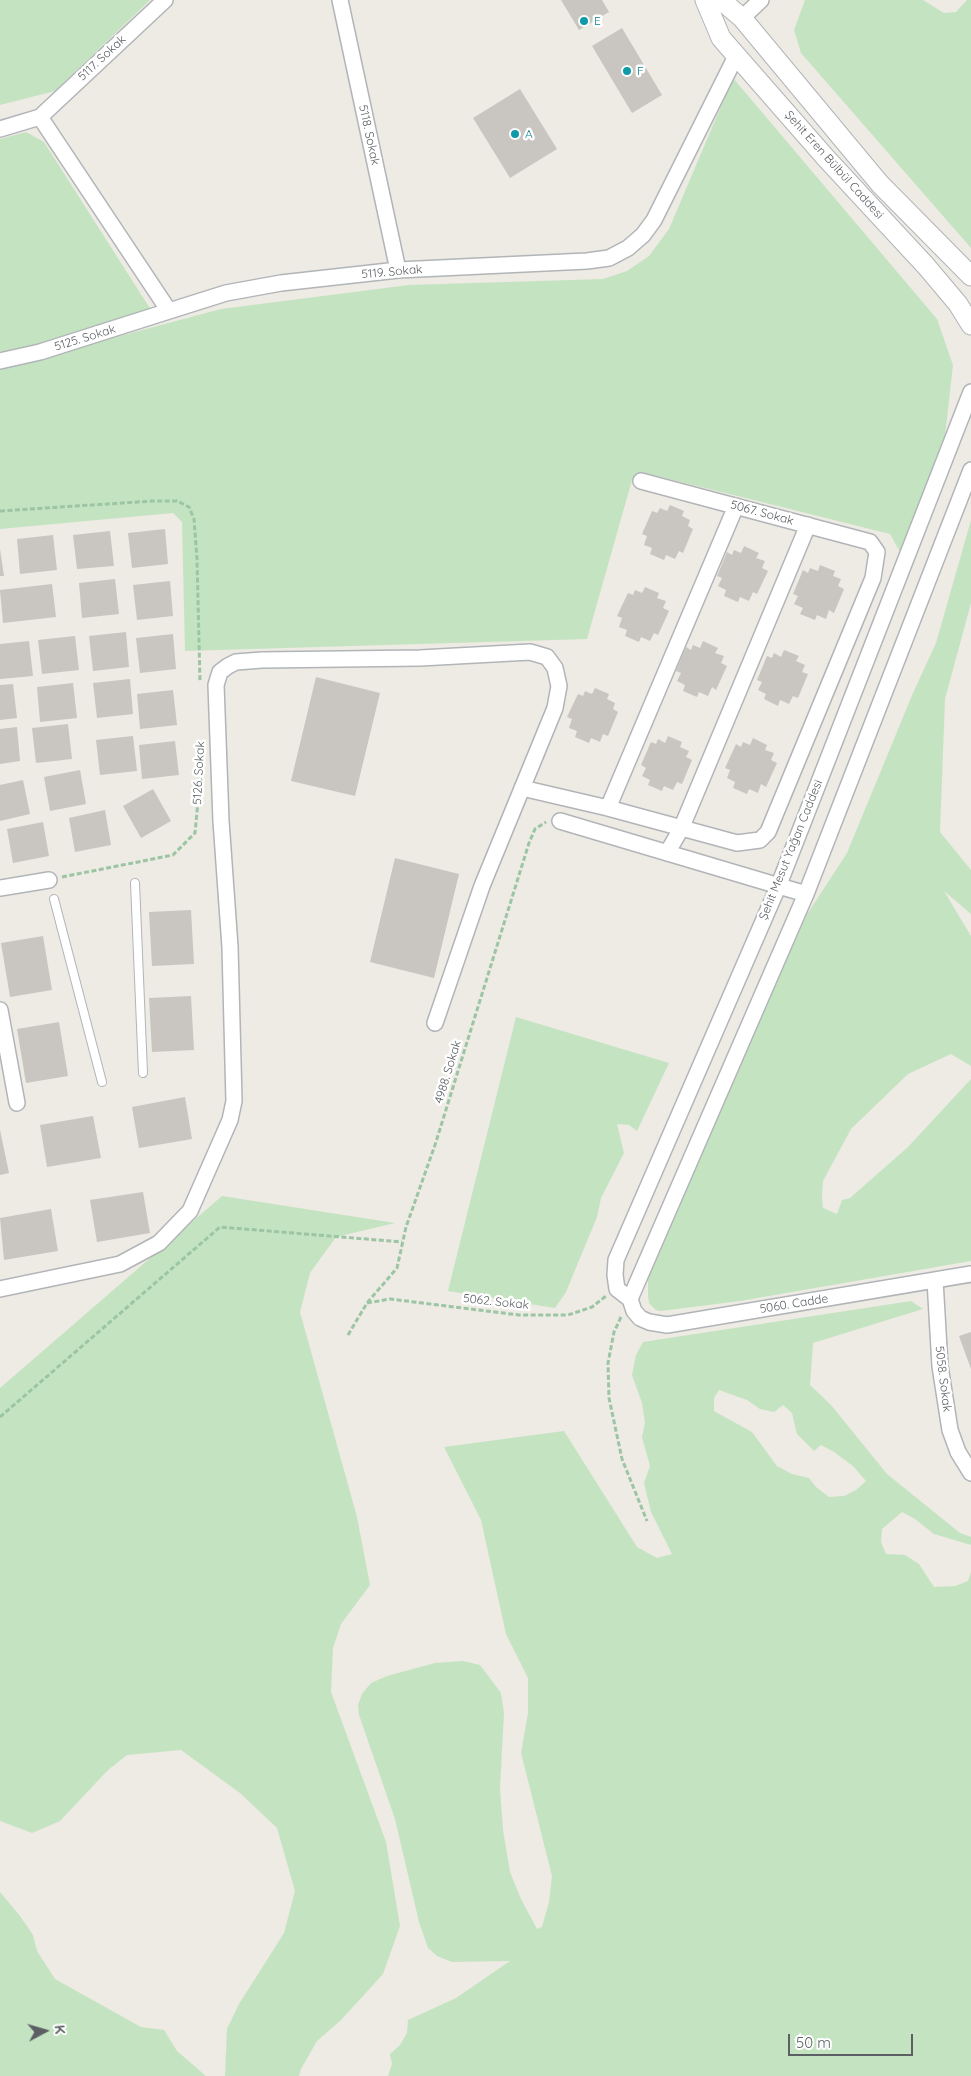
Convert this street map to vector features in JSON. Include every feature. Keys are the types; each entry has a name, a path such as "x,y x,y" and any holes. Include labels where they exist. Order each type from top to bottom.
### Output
{"street":[{"name":"5117. Sokak","path":"40,117 164,0"},
{"name":"5118. Sokak","path":"340,0 398,270"},
{"name":"Şehit Eren Bülbül Caddesi","path":"705,0 721,38 825,158 926,266 958,304 971,325"},
{"name":"Şehit Eren Bülbül Caddesi","path":"721,0 742,18 880,184 971,276"},
{"path":"721,38 761,0"},
{"name":"5119. Sokak","path":"169,311 226,293 281,284 398,270 587,261 609,258 628,248 643,235 654,220 736,56"},
{"path":"0,129 40,117 169,311"},
{"name":"5125. Sokak","path":"0,361 40,352 169,311"},
{"name":"Şehit Mesut Yağan Caddesi","path":"617,1288 614,1275 616,1260 778,886 971,392"},
{"path":"617,1288 630,1299 806,894 971,470"},
{"name":"5067. Sokak","path":"641,481 870,542 877,552 874,578 768,832 760,840 741,844 681,829"},
{"path":"608,808 736,506"},
{"path":"667,853 681,829 808,525"},
{"path":"0,1290 120,1264 150,1250 176,1228 190,1211 230,1120 234,1101 230,947 220,822 216,685 220,672 228,666 247,660 420,658 530,652 547,657 555,668 558,677 558,695 482,886 435,1023"},
{"path":"522,788 608,808 681,829"},
{"path":"560,821 806,894"},
{"path":"0,888 50,880"},
{"path":"0,1010 17,1103"},
{"name":"5060. Cadde","path":"630,1299 640,1318 649,1322 667,1325 971,1274"},
{"name":"5058. Sokak","path":"935,1280 940,1366 950,1430 958,1452 971,1473"}],"lane":[{"path":"135,883 143,1073"},
{"path":"54,899 102,1082"}],"path":[{"path":"0,511 153,501 176,502 189,508 194,519 197,559 200,690"},
{"name":"5126. Sokak","path":"50,880 172,855 194,833 201,769 201,739"},
{"name":"4988. Sokak","path":"348,1335 367,1303 397,1268 402,1242 435,1145 529,843 535,829 547,822 560,821"},
{"path":"0,1417 220,1227 402,1242"},
{"name":"5062. Sokak","path":"367,1303 390,1299 520,1315 568,1315 592,1307 617,1288"},
{"path":"630,1299 614,1332 608,1364 609,1398 622,1459 647,1521"}],"green space":[{"path":"0,0 150,0 55,91 0,105"},
{"path":"805,0 923,0 944,13 956,12 967,0 971,0 971,248 801,53 794,30"},
{"path":"733,78 937,319 953,365 945,436 900,552 890,534 645,473 632,480 587,639 185,651 182,522 173,513 0,529 0,368 221,309 409,285 603,279 627,271 649,256 669,229"},
{"path":"26,132 44,142 151,310 29,349 0,352 0,139"},
{"path":"971,520 971,603 945,699 940,832 971,870 971,914 944,891 971,936 971,1066 951,1054 908,1074 851,1129 823,1181 822,1197 823,1208 837,1214 842,1200 850,1198 908,1147 971,1079 971,1261 740,1301 661,1311 656,1310 649,1303 648,1277 806,916 847,853 913,693 936,643"},
{"path":"516,1017 669,1063 637,1131 629,1125 617,1124 624,1153 601,1198 597,1217 566,1292 555,1308 448,1291"},
{"path":"222,1196 395,1223 336,1237 310,1273 300,1312 357,1517 370,1585 341,1624 333,1648 331,1692 386,1842 400,1926 383,1974 341,2020 317,2041 299,2076 225,2076 227,2029 239,2004 284,1933 295,1891 277,1828 240,1793 181,1750 127,1755 108,1770 60,1821 32,1833 0,1821 0,1388"},
{"path":"911,1301 923,1309 813,1343 810,1385 831,1405 887,1474 960,1533 971,1537 971,1545 934,1534 915,1519 902,1512 882,1529 881,1542 886,1554 905,1555 919,1564 934,1587 955,1586 968,1581 971,1572 971,2076 388,2076 392,2064 390,2054 400,2045 407,2033 408,2020 456,1998 510,1961 452,1962 437,1956 428,1948 419,1922 395,1819 359,1715 358,1705 362,1694 371,1683 387,1676 435,1663 463,1661 480,1665 501,1693 504,1713 500,1788 503,1830 510,1872 521,1899 537,1929 542,1927 549,1902 552,1876 521,1753 528,1713 528,1678 506,1634 481,1520 444,1447 564,1431 637,1547 657,1558 672,1554 651,1512 644,1483 650,1466 642,1437 645,1423 642,1403 632,1375 636,1355 643,1342","holes":["719,1390 747,1400 760,1409 774,1412 783,1405 792,1413 797,1434 814,1451 821,1445 834,1452 853,1466 866,1481 856,1490 844,1496 829,1497 816,1487 809,1478 792,1474 777,1466 752,1432 714,1411 714,1398"]},
{"path":"0,1892 33,1935 37,1951 55,1979 141,2027 164,2030 177,2051 206,2076 0,2076"}],"building":[{"name":"E","path":"561,0 602,0 609,12 579,30"},
{"name":"F","path":"622,28 662,95 632,113 592,46"},
{"name":"A","path":"520,89 557,149 510,178 473,118"},
{"path":"670,505 684,511 682,516 690,520 688,526 693,529 683,553 679,551 675,559 666,555 664,560 650,554 652,548 644,545 647,536 642,534 652,511 657,513 660,508 667,511"},
{"path":"165,529 168,564 132,568 128,533"},
{"path":"110,531 114,566 77,569 73,535"},
{"path":"53,535 57,570 20,574 17,539"},
{"path":"744,546 759,553 756,558 765,561 762,568 768,571 757,594 753,592 749,601 740,597 738,602 724,596 726,590 718,586 722,578 717,576 727,552 732,555 734,550 741,553"},
{"path":"0,549 4,576 0,576"},
{"path":"820,565 835,571 833,576 841,579 838,586 844,589 834,613 829,610 826,619 817,615 815,620 800,614 803,608 794,604 798,596 793,594 803,570 808,573 810,568 818,571"},
{"path":"115,579 119,614 82,618 79,583"},
{"path":"170,581 173,616 137,620 133,585"},
{"path":"52,584 56,617 3,623 0,590"},
{"path":"645,587 659,593 657,598 666,601 663,608 669,611 658,635 654,633 650,641 641,637 639,642 625,636 627,630 619,627 622,618 617,616 628,593 633,595 635,590 642,593"},
{"path":"126,632 129,667 93,671 89,636"},
{"path":"173,634 176,669 140,673 136,638"},
{"path":"75,636 79,670 42,674 38,640"},
{"path":"29,641 33,676 0,679 0,644"},
{"path":"703,641 718,648 715,653 724,656 721,663 727,666 716,690 712,687 708,696 699,692 697,697 683,691 685,685 677,681 681,673 676,671 686,647 691,650 693,645 700,648"},
{"path":"784,650 799,656 796,661 805,665 802,672 808,674 798,698 793,696 789,704 780,700 778,706 764,699 766,694 758,690 762,682 757,680 767,656 772,658 774,653 781,657"},
{"path":"316,677 380,693 355,796 291,781"},
{"path":"130,679 133,714 97,718 93,683"},
{"path":"73,683 77,718 40,722 37,687"},
{"path":"13,684 17,718 0,720 0,685"},
{"path":"595,688 609,694 607,699 615,703 613,709 618,712 608,736 603,734 600,742 591,738 589,743 575,737 577,731 569,728 572,719 567,717 578,694 583,696 585,691 592,694"},
{"path":"173,690 177,725 140,729 137,694"},
{"path":"68,724 72,759 36,763 32,728"},
{"path":"17,727 20,761 0,764 0,729"},
{"path":"133,736 137,771 100,775 96,740"},
{"path":"668,736 682,742 680,747 689,751 686,757 692,760 682,784 677,782 673,790 664,786 662,791 648,785 650,780 642,776 646,768 641,765 651,742 656,744 658,739 665,743"},
{"path":"753,738 767,745 765,750 774,753 771,760 777,763 766,787 761,784 758,793 749,789 747,794 733,788 735,782 727,778 730,770 725,768 736,744 741,747 743,742 750,745"},
{"path":"175,741 179,775 142,779 139,745"},
{"path":"80,770 86,804 50,811 44,777"},
{"path":"23,780 30,814 0,821 0,785"},
{"path":"153,789 171,821 141,838 123,806"},
{"path":"105,810 111,845 75,852 69,818"},
{"path":"43,822 49,856 13,863 7,829"},
{"path":"395,858 459,874 434,978 370,962"},
{"path":"191,910 194,964 152,966 149,912"},
{"path":"43,936 52,990 10,997 1,943"},
{"path":"191,996 194,1050 152,1052 149,998"},
{"path":"59,1022 68,1076 26,1083 17,1029"},
{"path":"185,1097 192,1139 139,1148 132,1107"},
{"path":"93,1116 101,1158 47,1167 40,1125"},
{"path":"0,1130 9,1173 0,1175"},
{"path":"143,1192 150,1233 97,1242 90,1200"},
{"path":"51,1209 58,1251 4,1260 0,1218"},
{"path":"971,1332 971,1369 959,1336"}],"place":[{"name":"E","path":"584,21"},
{"name":"F","path":"627,71"},
{"name":"A","path":"515,134"}]}
